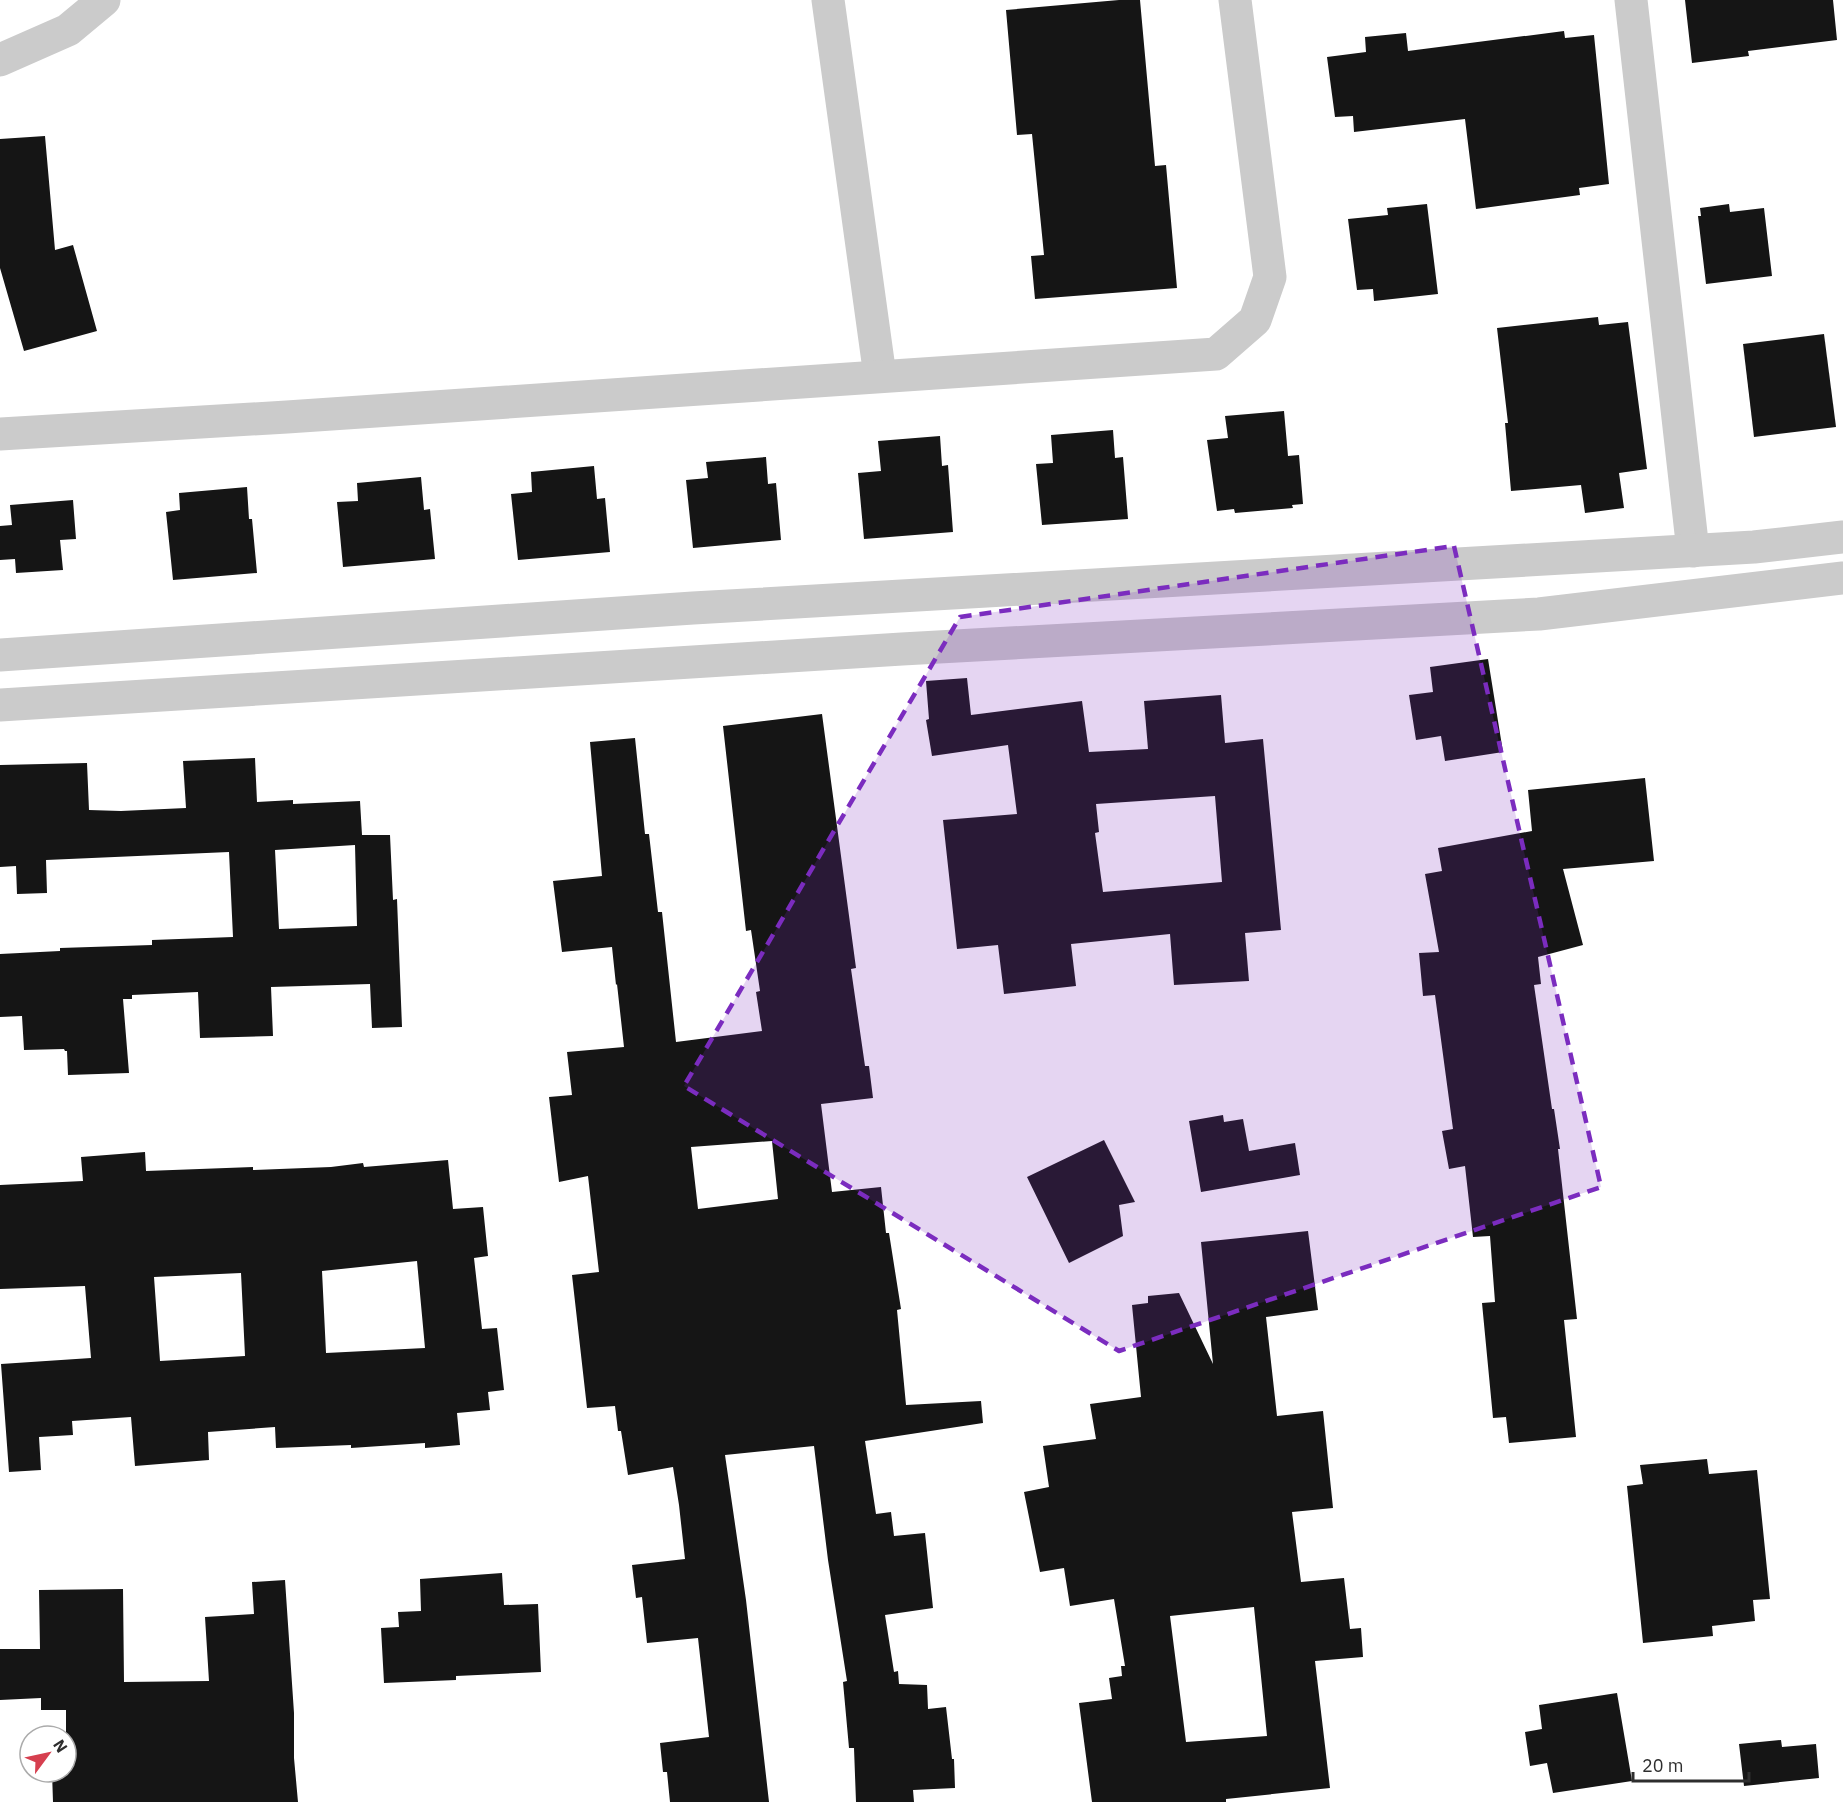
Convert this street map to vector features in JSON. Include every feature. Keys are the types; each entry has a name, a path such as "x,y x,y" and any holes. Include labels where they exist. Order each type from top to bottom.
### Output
{"street":[{"path":"0,60 68,30 104,0"},
{"path":"828,0 880,376"},
{"path":"0,434 299,417 1216,354 1255,320 1270,278 1235,0"},
{"path":"1631,0 1692,551"},
{"path":"0,655 693,608 1692,551 1843,537"},
{"path":"0,705 902,649 1539,614 1843,578"}],"highlighted area":[{"path":"1454,546 1601,1187 1119,1351 684,1086 960,617"}],"building":[{"path":"1140,0 1155,166 1166,165 1177,288 1035,299 1031,256 1044,255 1032,134 1017,135 1006,10"},
{"path":"1685,0 1833,0 1837,40 1748,51 1749,56 1692,63"},
{"path":"1564,31 1565,38 1594,35 1609,184 1579,188 1580,195 1476,209 1465,119 1354,132 1353,116 1335,117 1327,57 1366,52 1365,37 1406,33 1408,51"},
{"path":"45,136 55,250 73,245 97,331 24,351 0,268 0,139"},
{"path":"1427,204 1438,294 1374,301 1373,289 1357,290 1348,219 1388,215 1387,208"},
{"path":"1729,204 1730,212 1764,208 1772,276 1706,284 1698,216 1701,216 1700,208"},
{"path":"1598,317 1599,325 1628,322 1647,469 1619,473 1624,508 1585,513 1581,485 1511,491 1505,423 1508,423 1497,328"},
{"path":"1824,334 1836,427 1754,437 1743,344"},
{"path":"1284,411 1288,456 1299,455 1303,504 1292,505 1293,508 1235,513 1234,509 1217,511 1207,440 1228,438 1225,416"},
{"path":"1113,430 1115,458 1123,457 1128,519 1042,525 1036,464 1053,463 1051,435"},
{"path":"940,436 942,466 948,465 953,532 864,539 858,473 881,471 878,441"},
{"path":"766,457 768,484 776,483 781,540 693,548 686,480 708,478 706,462"},
{"path":"594,466 597,499 605,498 610,552 518,560 511,494 532,492 531,472"},
{"path":"421,477 424,510 430,509 435,559 343,567 337,502 358,501 357,483"},
{"path":"247,487 257,573 173,580 166,512 180,510 179,493"},
{"path":"73,500 76,539 60,540 63,570 16,573 15,559 0,560 0,526 12,525 10,505"},
{"path":"1488,659 1503,752 1445,761 1441,736 1416,740 1409,695 1433,692 1430,667"},
{"path":"967,678 971,715 1082,701 1089,752 1148,749 1144,701 1221,695 1225,743 1263,739 1281,930 1245,933 1249,981 1174,985 1170,934 1071,944 1076,986 1004,994 998,945 957,949 943,820 1017,814 1008,745 932,756 926,720 929,719 926,681","holes":["1215,796 1222,882 1103,892 1095,833 1099,832 1096,804"]},
{"path":"822,714 856,968 851,969 865,1066 869,1066 873,1098 821,1104 832,1192 881,1187 886,1233 889,1233 901,1309 897,1310 906,1405 981,1401 983,1423 865,1441 876,1514 891,1512 894,1536 925,1533 933,1608 885,1615 894,1672 898,1671 899,1684 927,1685 928,1709 946,1707 952,1759 954,1759 955,1788 913,1790 914,1802 856,1802 854,1748 849,1748 843,1682 847,1681 828,1560 814,1446 725,1455 746,1600 769,1802 670,1802 667,1772 663,1772 660,1743 709,1737 698,1638 647,1643 642,1597 636,1598 632,1565 685,1559 673,1467 628,1475 615,1406 587,1408 572,1275 599,1272 588,1176 559,1182 549,1097 572,1095 567,1052 624,1047 612,947 562,952 553,881 602,876 590,742 635,738 645,834 649,834 658,912 662,912 676,1042 762,1031 756,992 760,991 751,930 746,931 723,726","holes":["772,1141 778,1199 698,1209 691,1147"]},
{"path":"255,758 257,802 293,800 293,804 360,801 362,835 390,835 393,900 397,899 402,1027 372,1028 370,984 271,987 273,1036 200,1038 198,992 132,995 132,999 123,999 129,1073 68,1075 67,1051 64,1049 24,1050 22,1016 0,1017 0,954 60,951 60,948 152,945 152,940 233,937 229,852 46,860 47,893 17,894 16,866 0,867 0,765 87,763 89,810 121,811 186,808 183,761","holes":["355,845 357,926 279,929 275,850"]},
{"path":"1645,778 1654,861 1563,869 1583,945 1538,957 1541,984 1534,985 1560,1149 1558,1149 1577,1319 1564,1320 1576,1437 1509,1443 1506,1417 1493,1418 1482,1303 1495,1302 1490,1236 1473,1237 1465,1166 1449,1169 1442,1131 1453,1129 1435,995 1423,996 1419,953 1439,952 1425,874 1442,871 1438,848 1532,831 1528,790"},
{"path":"1223,1115 1224,1122 1243,1119 1249,1151 1295,1143 1300,1175 1201,1192 1189,1121"},
{"path":"1104,1140 1135,1202 1119,1205 1123,1236 1069,1263 1027,1177"},
{"path":"145,1152 146,1171 253,1167 253,1170 331,1167 363,1163 364,1167 448,1160 453,1209 483,1207 488,1256 474,1258 482,1329 497,1328 504,1390 488,1392 490,1410 457,1413 460,1445 425,1448 425,1443 351,1448 351,1445 276,1448 275,1427 208,1432 209,1460 135,1466 131,1417 72,1421 73,1435 39,1437 41,1470 9,1472 1,1364 91,1358 85,1286 0,1289 0,1185 83,1181 81,1157","holes":["417,1261 425,1348 326,1353 322,1271","241,1273 245,1356 160,1361 154,1277"]},
{"path":"1308,1231 1318,1310 1266,1317 1277,1416 1323,1411 1333,1508 1292,1512 1301,1582 1344,1578 1350,1629 1361,1628 1363,1657 1315,1661 1330,1788 1226,1799 1226,1802 1092,1802 1079,1703 1112,1699 1109,1678 1122,1676 1121,1666 1125,1666 1114,1599 1070,1606 1064,1568 1040,1572 1024,1492 1049,1487 1043,1446 1096,1439 1090,1404 1141,1397 1132,1305 1148,1303 1148,1296 1179,1293 1213,1364 1201,1242","holes":["1254,1607 1267,1736 1186,1742 1170,1616"]},
{"path":"1707,1459 1709,1474 1757,1470 1770,1599 1753,1600 1755,1621 1712,1626 1713,1636 1643,1643 1627,1486 1643,1484 1640,1465"},
{"path":"502,1573 504,1605 538,1604 541,1672 456,1676 456,1680 384,1683 381,1628 399,1627 398,1612 421,1611 420,1579"},
{"path":"285,1580 298,1802 53,1802 52,1784 78,1784 78,1724 66,1724 66,1710 41,1710 41,1698 0,1700 0,1649 40,1649 39,1590 123,1589 124,1682 209,1681 205,1617 254,1614 252,1582"},
{"path":"1617,1693 1632,1781 1553,1793 1547,1763 1530,1766 1525,1732 1542,1729 1539,1705"},
{"path":"1781,1740 1782,1747 1816,1744 1819,1778 1744,1786 1739,1744"}]}
